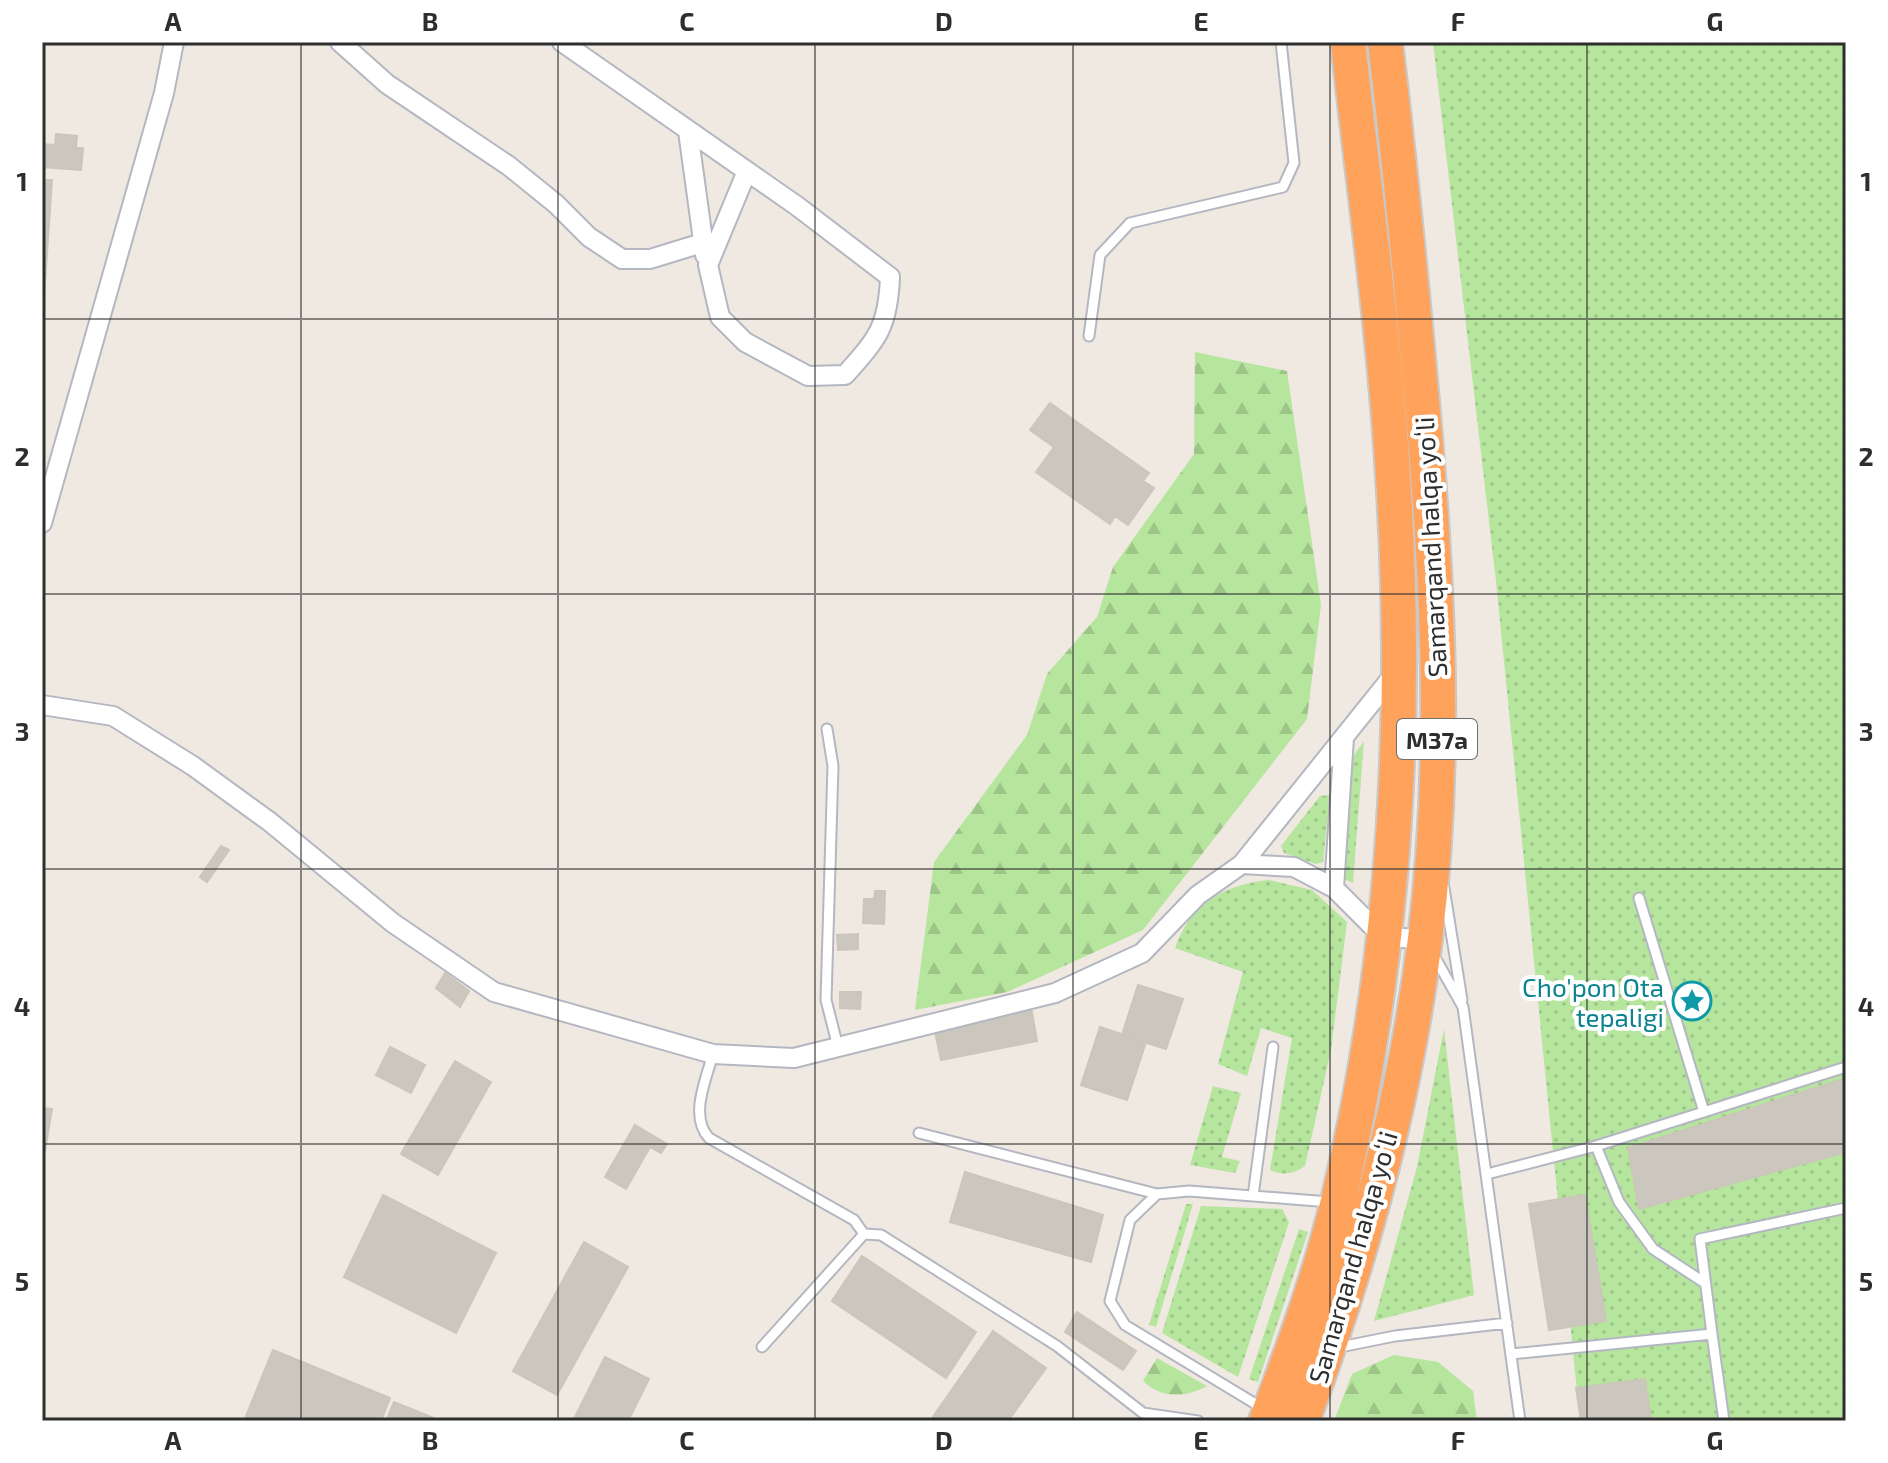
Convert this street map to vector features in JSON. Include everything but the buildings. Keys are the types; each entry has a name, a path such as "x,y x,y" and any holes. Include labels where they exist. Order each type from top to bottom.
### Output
{"highway":[{"name":"Samarqand halqa yoʻli","path":"1267,1416 1303,1318 1338,1203 1367,1056 1395,810 1400,668 1392,459 1348,42"},
{"name":"Samarqand halqa yoʻli","path":"1302,1421 1328,1350 1380,1177 1425,940 1434,825 1438,709 1435,574 1406,216 1385,42"}],"street":[{"path":"42,523 164,93 174,42"},
{"path":"340,42 387,84 509,166 556,204 589,237 622,259 650,259 702,243"},
{"path":"570,44 890,277 889,314 873,344 845,375 808,376 745,342 720,317 702,243 688,131"},
{"path":"708,265 747,171"},
{"path":"42,705 113,716 193,766 270,822 393,923 494,992 713,1054 794,1058 1055,993 1142,953 1198,895 1242,864 1400,668"},
{"path":"1334,888 1344,738"},
{"path":"1242,864 1294,867 1334,888 1382,936 1425,940"}],"lane":[{"path":"1089,336 1100,255 1130,223 1283,187 1294,163 1281,42"},
{"path":"827,729 833,766 826,1000 838,1047"},
{"path":"1434,825 1463,1007 1520,1421"},
{"path":"1639,898 1704,1112"},
{"path":"1425,940 1463,1007"},
{"path":"1253,1196 1273,1047"},
{"path":"713,1054 699,1113 701,1129 709,1138 854,1220 864,1234"},
{"path":"1487,1174 1596,1146 1846,1067"},
{"path":"919,1133 1157,1194 1189,1191 1338,1203"},
{"path":"1596,1146 1619,1202 1653,1249 1705,1283"},
{"path":"1157,1194 1130,1220 1110,1301 1125,1325 1267,1416"},
{"path":"1724,1421 1700,1239 1846,1208"},
{"path":"762,1347 864,1234"},
{"path":"864,1234 881,1235 1057,1346 1143,1413 1198,1421"},
{"path":"1328,1350 1395,1336 1507,1323"},
{"path":"1511,1354 1712,1334"}],"green space":[{"name":"Cho'pon Ota tepaligi","path":"1433,42 1846,42 1846,1421 1580,1421 1496,581"},
{"path":"1195,352 1287,371 1321,605 1307,719 1143,930 1007,992 915,1010 934,862 1027,735 1047,674 1097,617 1113,567 1194,454"},
{"path":"1364,741 1353,883 1341,878 1349,762"},
{"path":"1330,795 1323,862 1316,864 1284,853 1281,846 1320,796"},
{"path":"1269,880 1312,890 1347,922 1331,1050 1305,1166 1288,1173 1270,1170 1292,1038 1261,1028 1247,1076 1218,1064 1243,972 1175,948 1190,919 1211,899 1237,886"},
{"path":"1444,1029 1474,1295 1374,1321 1417,1167"},
{"path":"1213,1086 1241,1093 1222,1157 1240,1161 1235,1173 1190,1165"},
{"path":"1186,1204 1193,1204 1156,1327 1149,1325"},
{"path":"1201,1206 1282,1209 1289,1222 1238,1377 1162,1333"},
{"path":"1299,1229 1308,1232 1258,1382 1249,1379"},
{"path":"1394,1355 1438,1362 1473,1391 1477,1421 1334,1421 1352,1374"},
{"path":"1157,1358 1207,1386 1174,1395 1150,1387 1143,1381"}],"place":[{"name":"Cho'pon Ota tepaligi","path":"1692,1001"}]}
